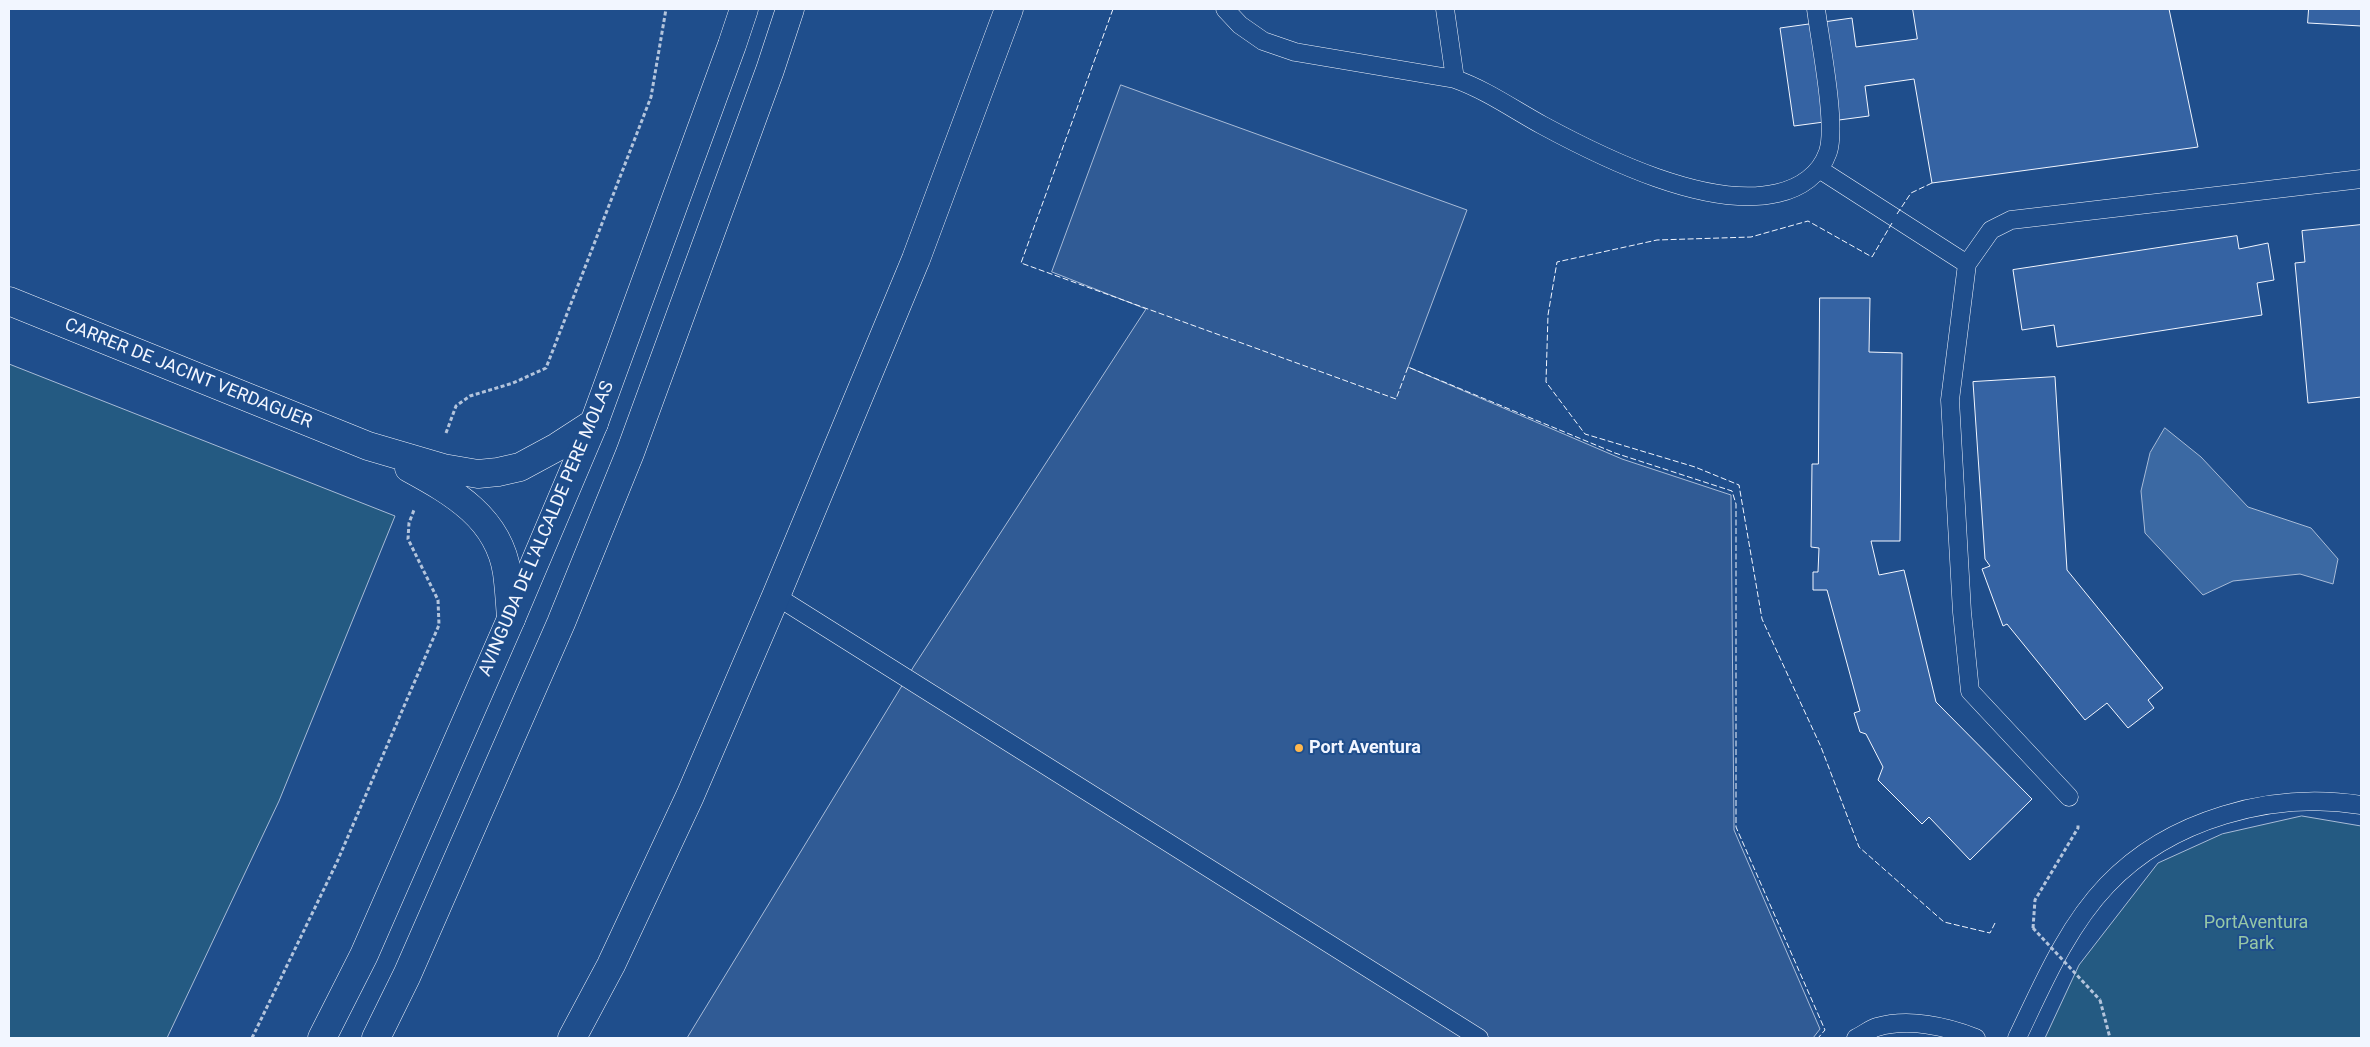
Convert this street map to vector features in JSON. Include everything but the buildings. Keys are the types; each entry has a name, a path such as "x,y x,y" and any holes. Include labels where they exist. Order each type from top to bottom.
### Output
{"street":[{"name":"AVINGUDA DE L'ALCALDE PERE MOLAS","path":"322,1038 364,955 511,619 594,423 744,9"},
{"path":"376,1038 407,975 557,632 630,453 770,70 790,9"},
{"path":"572,1038 611,965 690,796 776,596 916,259 1008,9"},
{"name":"CARRER DE JACINT VERDAGUER","path":"9,301 368,446 443,468 478,474 520,467 557,448 594,423"},
{"name":"CARRER DE JACINT VERDAGUER","path":"368,446 465,502 494,533 507,571 511,619"}],"lane":[{"path":"1225,9 1240,25 1263,41 1295,52 1455,79 1476,87 1544,126 1610,159 1649,174 1716,194 1744,198 1792,190 1808,180 1819,169 1828,153 1830,132 1816,9"},
{"path":"1445,9 1455,79"},
{"path":"1819,169 1967,264"},
{"path":"2069,797 1970,691 1962,612 1950,400 1967,264 1991,230 2011,220 2361,179"},
{"path":"776,596 1479,1038"},
{"path":"2017,1038 2048,974 2070,934 2088,908 2107,885 2160,842 2190,827 2223,815 2260,807 2306,801 2361,805"},
{"path":"1856,1038 1876,1028 1900,1023 1955,1030 1976,1038"}],"path":[{"path":"2069,797 2078,812 2078,828 2035,900 2033,928 2100,1000 2110,1038"}],"green space":[{"path":"9,364 395,516 279,801 167,1038 9,1038"},
{"name":"PortAventura Park","path":"2302,816 2361,826 2361,1038 2045,1038 2079,965 2158,863 2222,834"}],"shaded area":[{"name":"Port Aventura","path":"1121,85 1467,210 1408,367 1622,459 1731,495 1734,830 1820,1029 1813,1038 687,1038 914,666 1146,309 1052,272"},
{"path":"2165,428 2201,457 2248,507 2311,528 2338,559 2333,584 2300,574 2233,581 2203,595 2145,533 2141,491 2150,453"}],"fence":[{"path":"1113,9 1021,263 1396,399 1408,367 1615,453 1732,491 1736,504 1736,827 1825,1030 1818,1038"},
{"path":"1897,214 1911,193 1932,183"},
{"path":"1892,223 1872,257 1808,221 1751,237 1657,240 1557,262 1548,315 1546,382 1585,434 1695,467 1739,485 1762,619 1821,747 1859,847 1944,922 1990,933 1995,923"}],"place":[{"name":"Port Aventura","path":"1299,748"}]}
